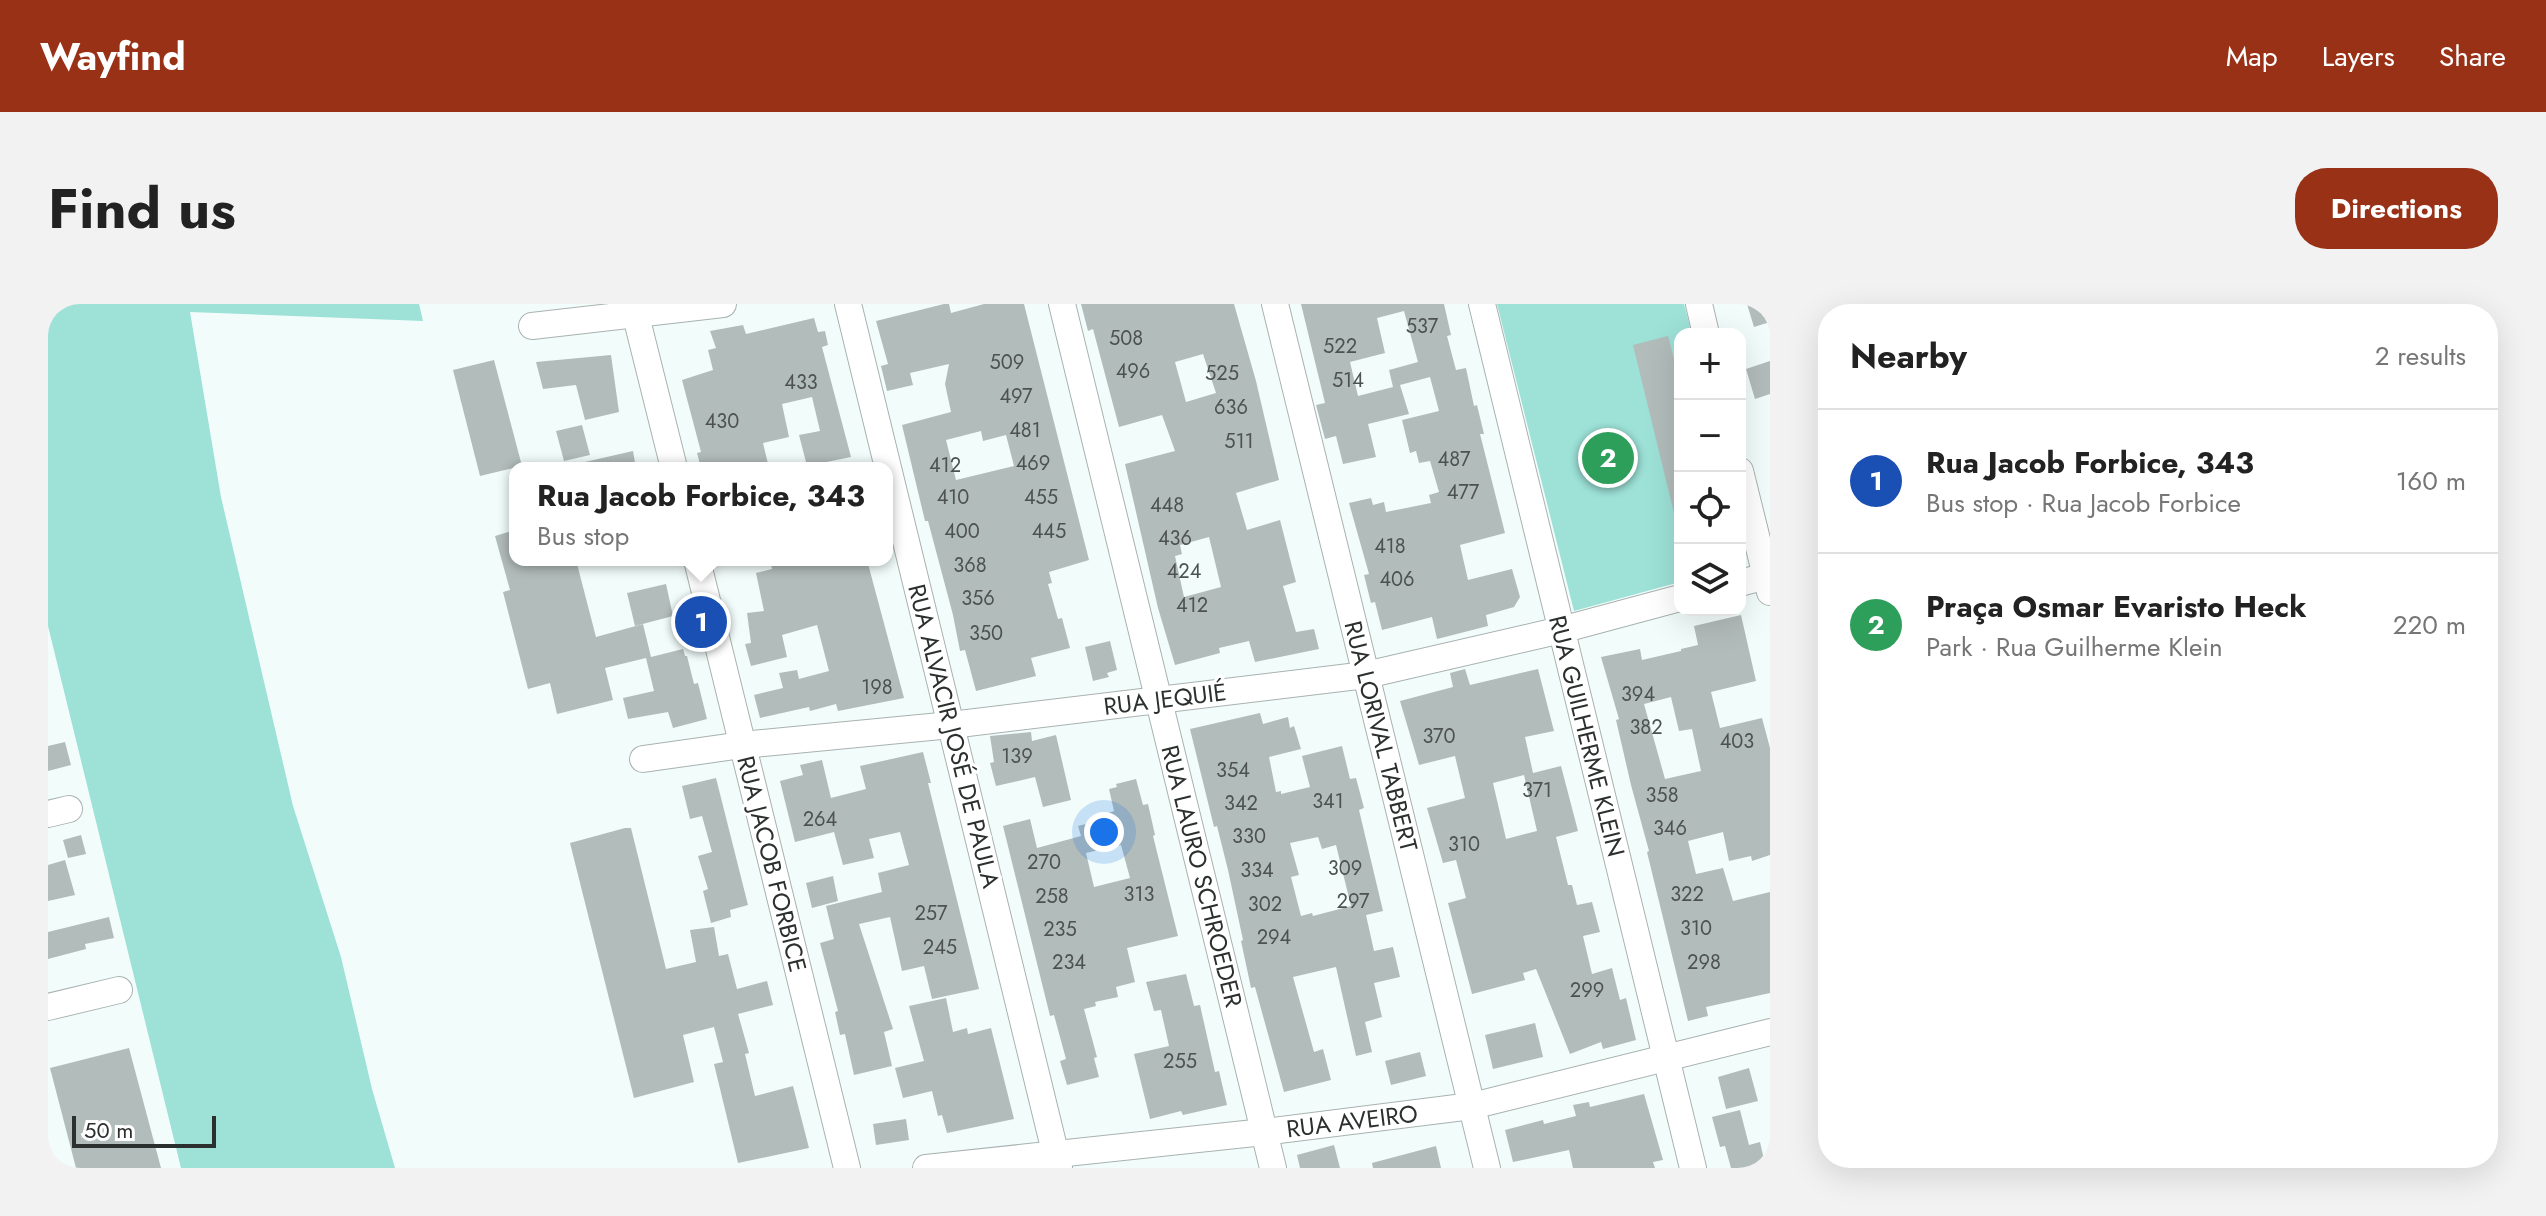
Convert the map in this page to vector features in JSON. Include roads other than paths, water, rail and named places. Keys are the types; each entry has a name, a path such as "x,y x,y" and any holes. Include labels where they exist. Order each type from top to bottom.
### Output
{"street":[{"path":"532,326 635,309 723,304"},
{"name":"RUA ALVACIR JOSÉ DE PAULA","path":"848,304 887,462"},
{"name":"RUA LAURO SCHROEDER","path":"1062,304 1273,1168"},
{"name":"RUA LORIVAL TABBERT","path":"1275,304 1487,1168"},
{"name":"RUA GUILHERME KLEIN","path":"1482,304 1693,1168"},
{"path":"1699,304 1705,328"},
{"path":"635,309 673,462"},
{"path":"1740,472 1769,581 1746,583"},
{"name":"RUA ALVACIR JOSÉ DE PAULA","path":"893,488 1058,1161"},
{"name":"RUA JACOB FORBICE","path":"698,566 847,1168"},
{"name":"RUA JEQUIÉ","path":"643,759 742,745 951,725 1366,675 1561,630 1674,600"},
{"path":"48,1007 119,990"},
{"name":"RUA AVEIRO","path":"926,1168 1058,1161 1472,1106 1770,1032"}],"place":[{"name":"Praça Osmar Evaristo Heck","path":"1608,458"},
{"name":"Rua Jacob Forbice, 343","path":"701,622"}]}
